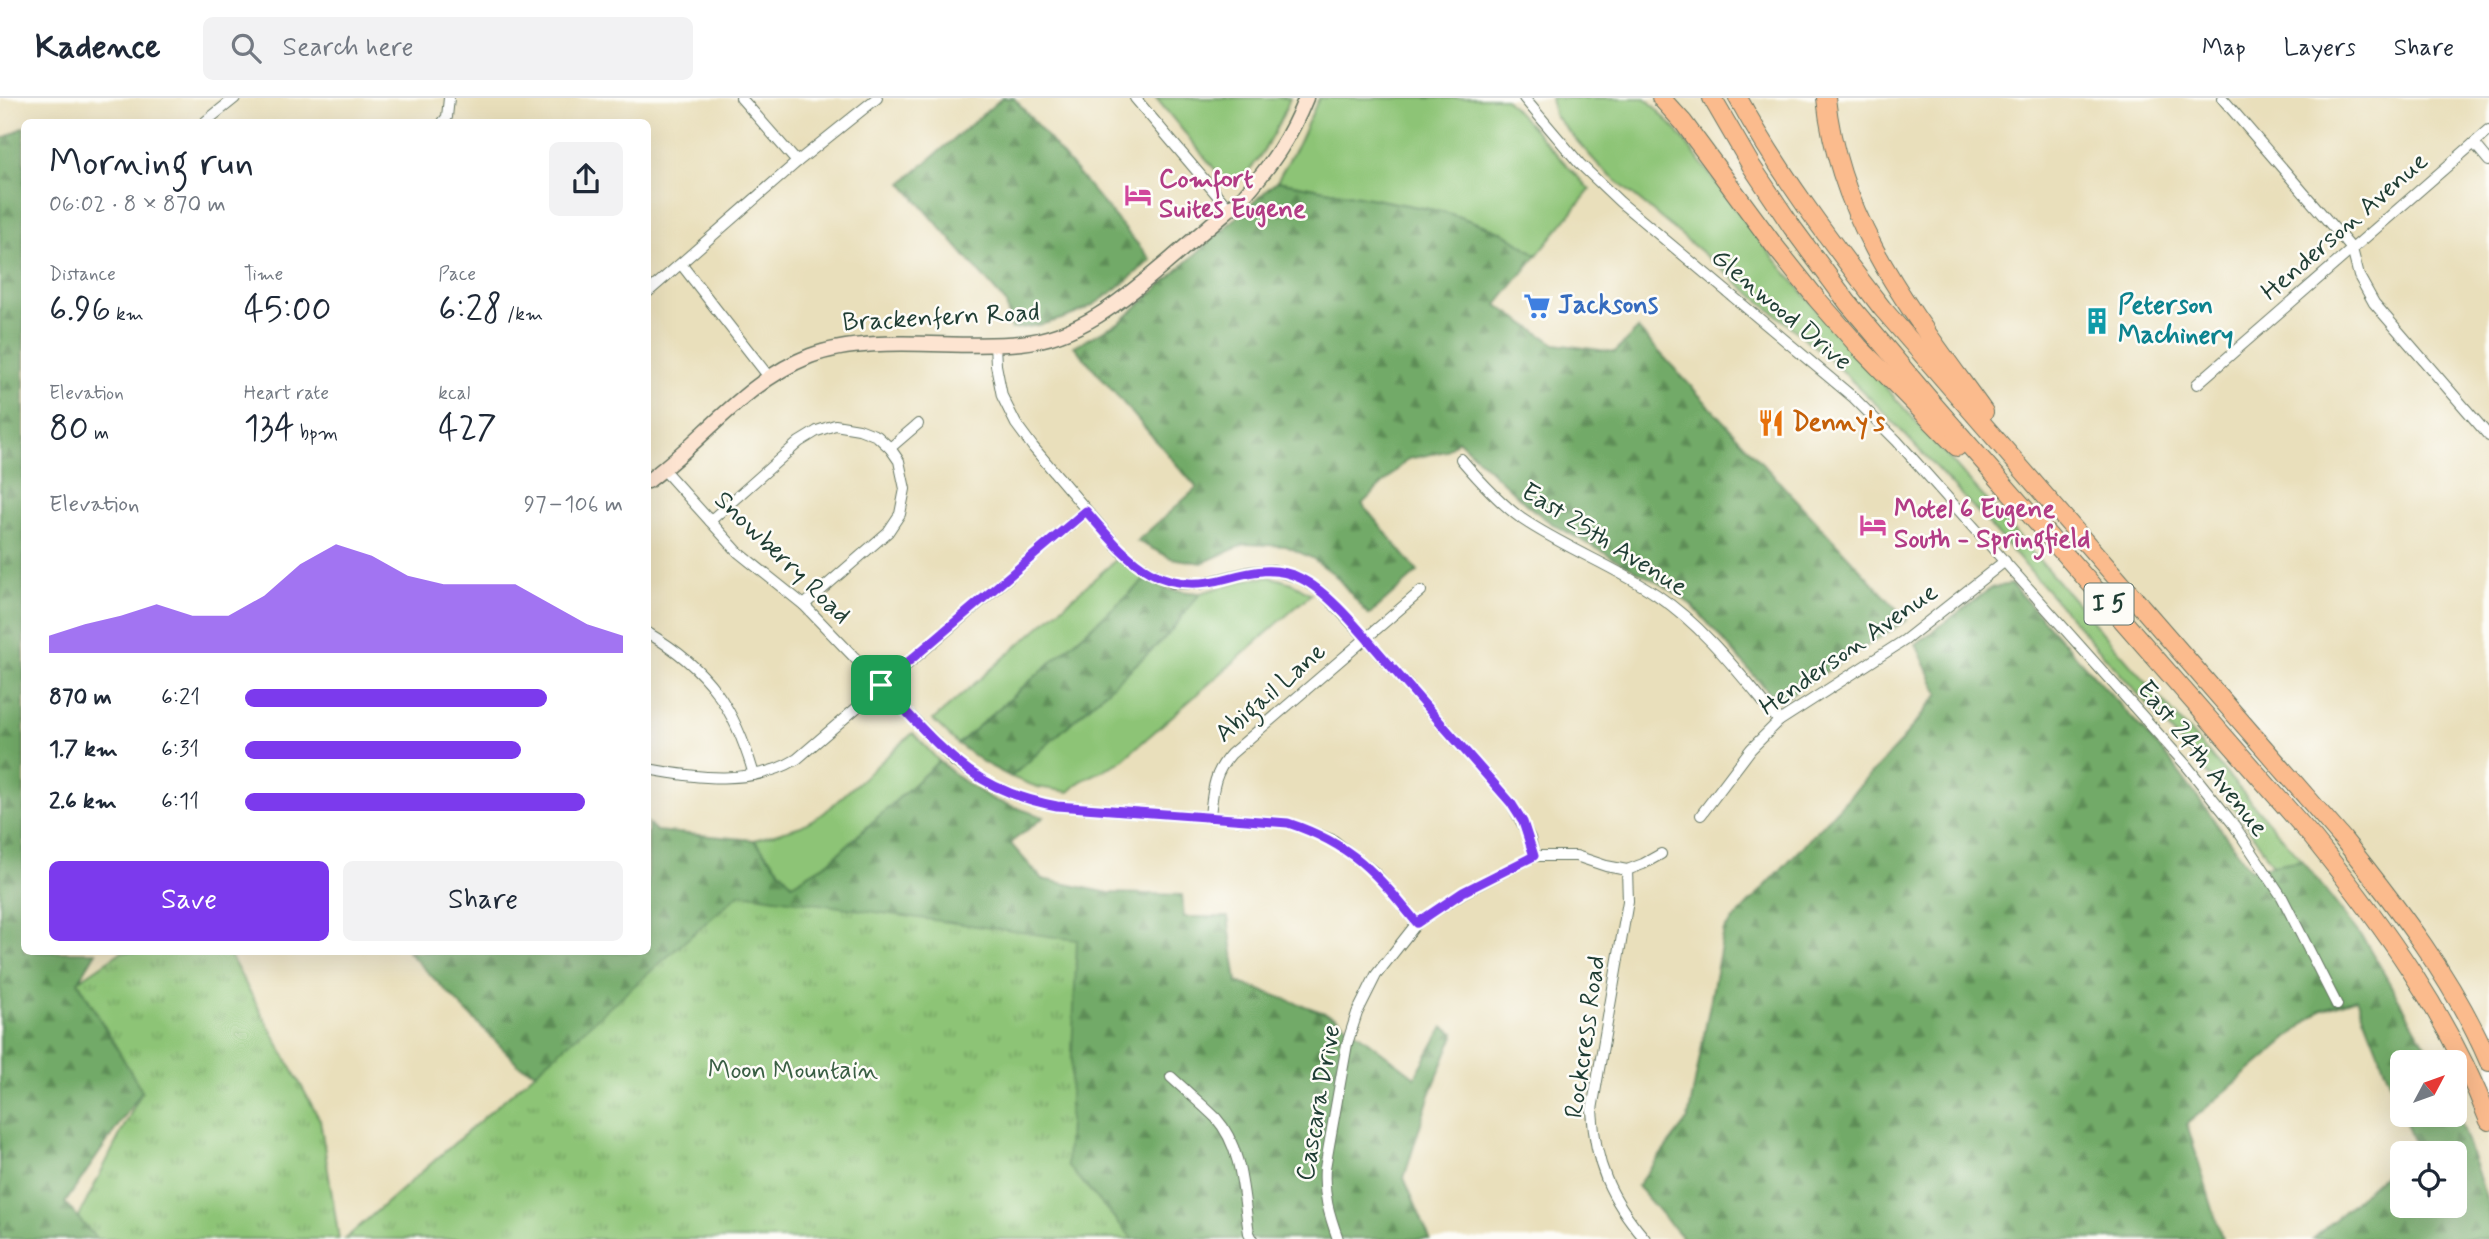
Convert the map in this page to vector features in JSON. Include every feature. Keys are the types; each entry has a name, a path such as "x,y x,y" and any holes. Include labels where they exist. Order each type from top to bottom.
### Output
{"highway":[{"path":"1661,98 1683,122 1773,244 1859,347 1937,427 2037,522"},
{"name":"I 5","path":"1712,98 1752,167 1848,303 2313,838 2372,912 2425,991 2464,1063 2489,1121"},
{"name":"I 5","path":"1738,98 1775,160 1833,244 1882,308 2325,818 2392,901 2442,974 2489,1062"},
{"path":"1826,98 1837,159 1850,202 1873,249 1920,325 2048,500"}],"street":[{"path":"209,119 235,98"},
{"path":"445,119 449,98"},
{"path":"741,98 797,162"},
{"path":"651,289 797,162 877,98"},
{"path":"1135,98 1229,209"},
{"name":"Brackenfern Road","path":"651,479 749,391 789,365 832,349 862,345 1022,343 1053,336 1104,314 1229,209 1261,177 1294,129 1306,98"},
{"name":"Glenwood Drive","path":"1524,98 1579,163 1620,202 1854,398 1898,440 2005,561"},
{"path":"2222,98 2352,249 2359,276 2374,303 2489,436"},
{"name":"Henderson Avenue","path":"2197,384 2489,130"},
{"path":"2473,143 2489,161"},
{"path":"681,264 769,377"},
{"path":"995,344 1002,396 1016,424 1123,553 1147,571 1173,583 1199,584 1249,572 1273,570 1300,578 1323,593 1511,803 1523,822 1534,856"},
{"path":"890,448 918,424"},
{"path":"710,521 799,442 817,431 835,425 859,429 877,436 899,461 905,489 900,514 888,532 804,605"},
{"name":"East 25th Avenue","path":"1461,459 1519,517 1656,594 1688,618 1715,644 1779,721"},
{"name":"Snowberry Road","path":"663,469 738,552 804,605 955,762 979,779 1005,792 1057,806 1288,823 1333,841 1374,872 1417,923"},
{"path":"651,769 711,777 754,775 780,769 797,759 1086,511"},
{"name":"Henderson Avenue","path":"1701,815 1751,749 1779,721 1905,640 2005,561"},
{"name":"East 24th Avenue","path":"2005,561 2186,765 2234,825 2281,897 2337,1005"},
{"name":"Abigail Lane","path":"1210,816 1213,785 1220,767 1231,754 1421,591"},
{"path":"651,635 688,659 714,687 730,710 745,744 754,775"},
{"path":"1627,870 1661,853"},
{"name":"Cascara Drive","path":"1338,1239 1326,1208 1324,1188 1325,1168 1347,1044 1365,994 1393,951 1417,923 1463,892 1534,856 1576,856 1627,870"},
{"name":"Rockcress Road","path":"1627,870 1628,901 1592,1110 1599,1162 1608,1186 1619,1206 1645,1239"},
{"path":"1171,1077 1217,1120 1227,1135 1235,1152 1252,1239"}],"green space":[{"path":"1002,98 1014,98 1151,260 1087,308 1054,321 1011,329 1006,303 902,183"},
{"path":"1156,98 1290,98 1275,131 1253,166 1237,181 1226,183"},
{"path":"1319,98 1505,98 1590,190 1537,255 1503,232 1445,212 1277,181"},
{"path":"1551,98 1646,98 1677,131 1764,246 1836,332 2302,860 2273,865 2246,824 2197,761 1985,520 1878,406 1827,357 1602,169 1554,115"},
{"path":"21,129 21,955 94,955 78,982 142,1091 65,1203 97,1239 0,1239 0,140"},
{"path":"1277,181 1445,212 1503,232 1537,255 1497,305 1555,344 1615,352 1638,329 1907,620 1785,698 1772,696 1693,606 1671,590 1551,523 1527,505 1458,440 1446,451 1408,459 1362,504 1418,572 1369,615 1334,574 1312,558 1286,546 1245,544 1202,563 1171,558 1137,541 1197,488 1074,346 1120,322"},
{"path":"1118,558 1145,580 958,744 933,720"},
{"path":"1271,577 1292,583 1311,594 1120,762 1081,781 1069,792 1037,787 1011,777 1166,637 1200,593 1249,579"},
{"path":"1145,580 1170,590 1200,593 1166,637 1011,777 984,763 958,744"},
{"path":"2011,584 2169,759 2250,869 2302,860 2367,944 2428,1050 2390,1050 2390,1082 2357,998 2321,1010 2187,1124 2222,1239 1683,1239 1637,1186 1688,1119 1724,930 1898,745 1939,694 1916,644 1991,588"},
{"path":"913,733 939,761 829,862 792,884 754,840 801,826 824,813"},
{"path":"939,761 963,781 994,800 1044,817 1010,843 1042,879 1109,893 1182,895 1184,917 1228,917 1237,982 1336,1017 1415,1077 1443,1027 1455,1033 1429,1097 1404,1178 1430,1239 848,1239 581,1090 519,1065 411,955 651,955 651,826 656,831 754,840 792,884 829,862"},
{"name":"Moon Mountain","path":"740,893 1077,940 1067,1165 1133,1239 345,1239"},
{"path":"117,955 230,955 320,1120 339,1239 97,1239 78,1218 142,1091 78,981"},
{"path":"2408,1127 2462,1127 2467,1141 2413,1141"},
{"path":"2467,1142 2489,1206 2489,1239 2313,1239 2390,1170 2390,1218 2467,1218"}],"place":[{"name":"Comfort Suites Eugene","path":"1138,195"},
{"name":"Jacksons","path":"1537,306"},
{"name":"Peterson Machinery","path":"2097,321"},
{"name":"Denny's","path":"1771,423"},
{"name":"Motel 6 Eugene South - Springfield","path":"1873,525"}],"route":[{"path":"1086,511 1123,553 1147,571 1173,583 1199,584 1249,572 1273,570 1300,578 1323,593 1511,803 1530,838 1534,856 1463,892 1417,923 1374,872 1333,841 1288,823 1057,806 1005,792 979,779 955,762 881,685 1086,511"}]}
